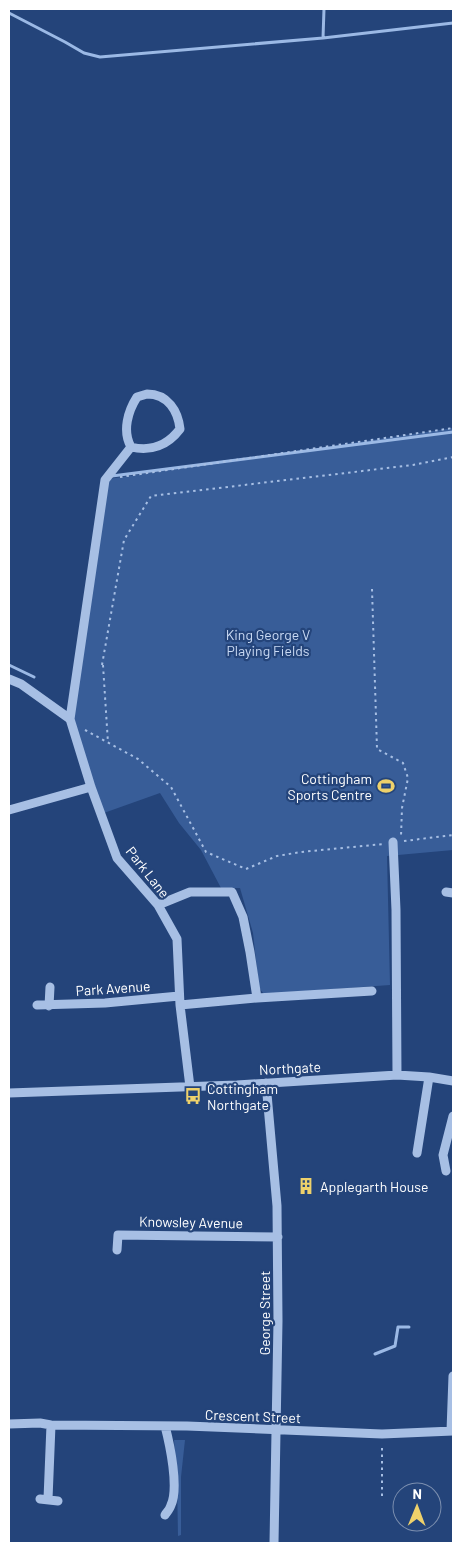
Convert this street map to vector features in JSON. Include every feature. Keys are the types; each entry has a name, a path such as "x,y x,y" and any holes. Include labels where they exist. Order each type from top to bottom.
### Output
{"street":[{"path":"155,394 173,406 179,416 180,429 172,440 157,447 140,449 131,447 127,440 127,423 131,406 137,397 155,394"},
{"path":"9,679 21,684 71,721 86,601 106,480 131,447"},
{"name":"Park Lane","path":"71,721 91,787 117,858 158,905 177,939 179,1000 190,1087"},
{"path":"9,810 91,787"},
{"path":"393,842 396,910 397,1075"},
{"path":"158,905 190,892 232,892 243,917 257,998"},
{"path":"49,1006 50,986"},
{"name":"Park Avenue","path":"37,1005 257,998 372,991"},
{"name":"Northgate","path":"9,1093 190,1087 397,1075 453,1080"},
{"path":"417,1153 430,1077"},
{"name":"George Street","path":"266,1083 278,1237 274,1543"},
{"path":"446,1171 443,1155 453,1116"},
{"name":"Knowsley Avenue","path":"117,1250 118,1235 278,1237"},
{"path":"452,1431 453,1376"},
{"name":"Crescent Street","path":"9,1424 165,1426 382,1434 452,1431"},
{"path":"51,1425 44,1499 58,1500"},
{"path":"165,1426 172,1453 174,1479 172,1504 165,1515"}],"path":[{"path":"106,480 453,428"},
{"path":"102,665 124,540 151,496 413,465 453,457"},
{"path":"372,589 376,749 403,763 408,778 402,808 400,841 453,834"},
{"path":"103,660 108,743"},
{"path":"71,721 138,759 171,787 206,852 246,869 277,856 393,842"},
{"path":"382,1434 382,1496"}],"green space":[{"name":"King George V Playing Fields","path":"453,428 453,850 387,856 390,985 264,994 259,988 253,933 240,888 221,888 201,850 179,823 160,793 101,814 70,719 108,479"},
{"path":"174,1440 185,1440 181,1477 181,1535 178,1536 177,1480"}],"waterway":[{"path":"323,38 324,9"},
{"path":"9,13 84,53 100,57 323,38 453,23"},
{"path":"112,476 453,432"},
{"path":"9,665 34,677"},
{"path":"375,1354 395,1346 398,1327 409,1327"}],"place":[{"name":"Cottingham Sports Centre","path":"386,786"},
{"name":"Cottingham Northgate","path":"193,1096"},
{"name":"Applegarth House","path":"306,1186"}]}
